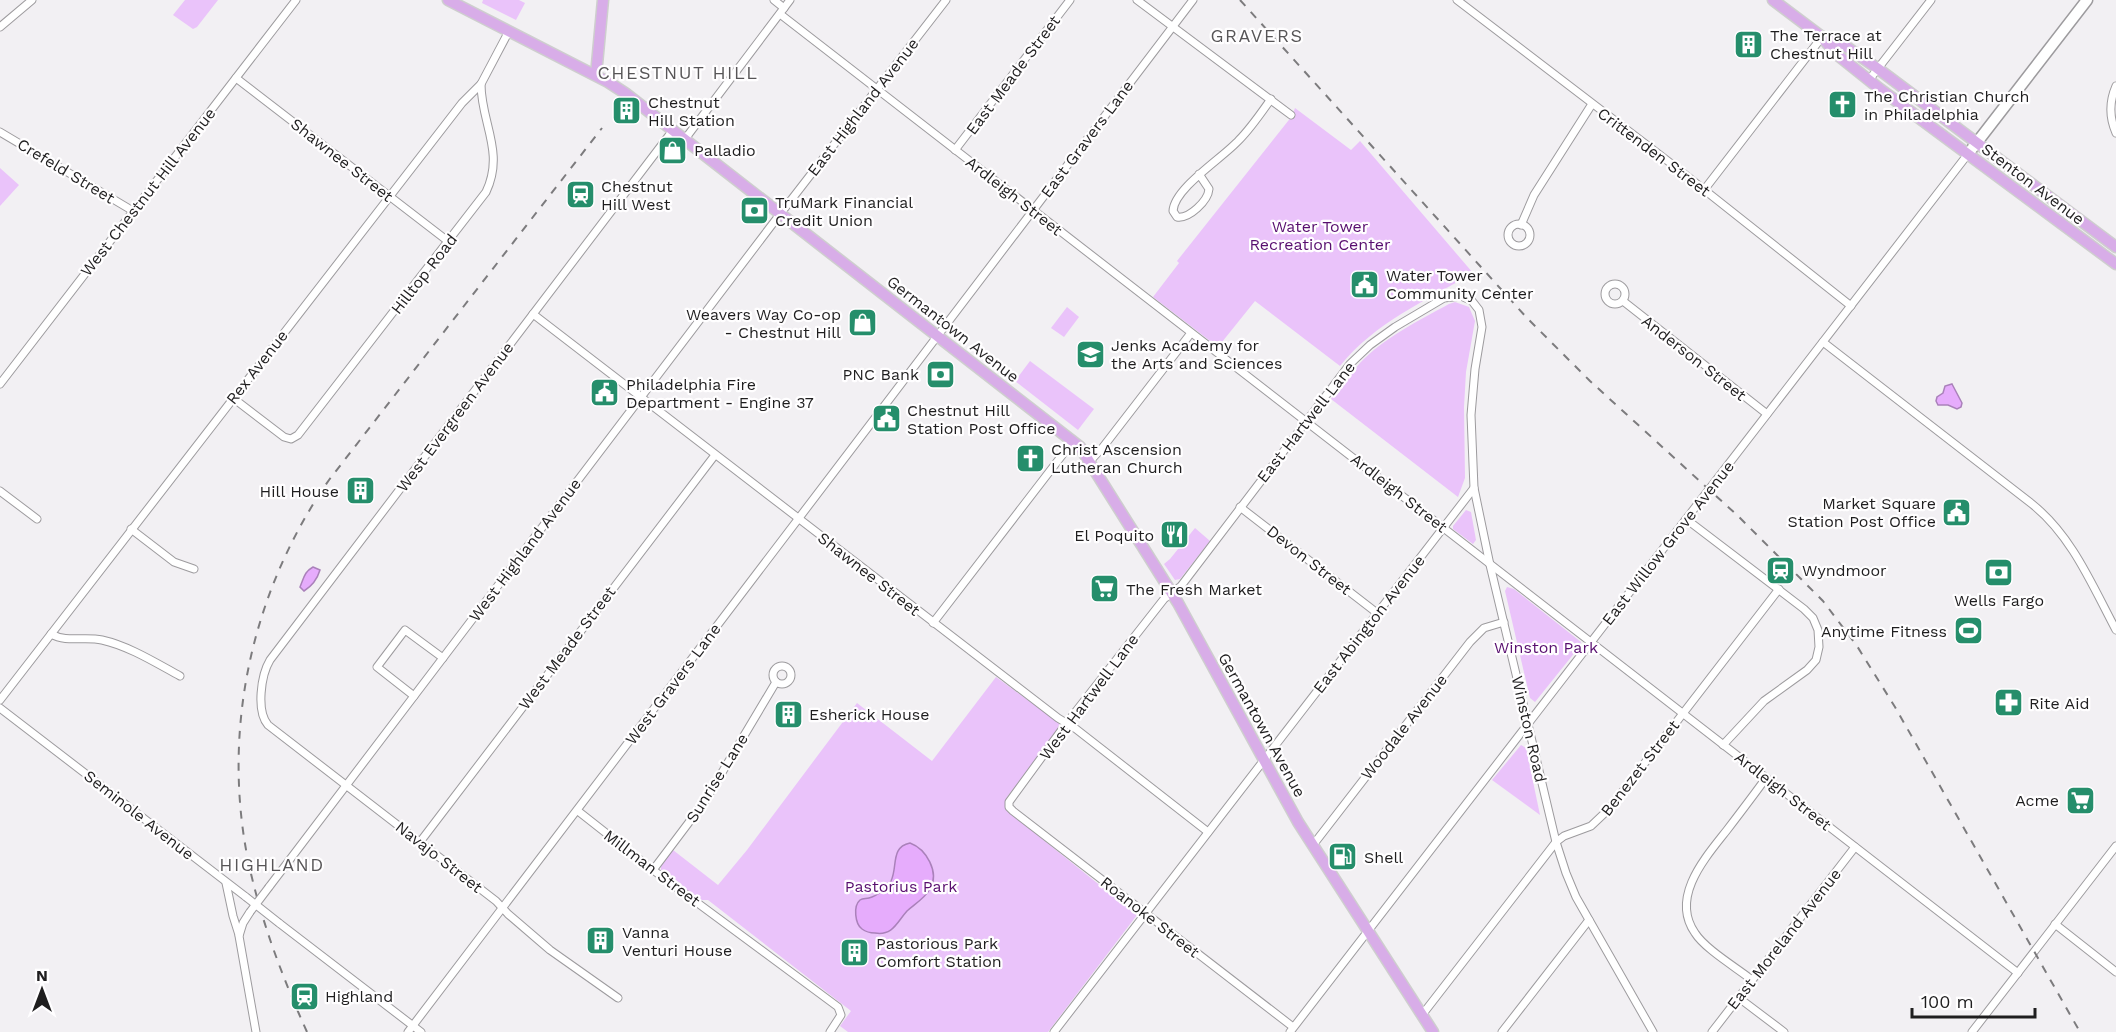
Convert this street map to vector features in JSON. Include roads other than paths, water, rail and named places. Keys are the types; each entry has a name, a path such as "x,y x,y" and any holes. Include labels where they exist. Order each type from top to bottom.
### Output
{"main road":[{"name":"Germantown Avenue","path":"448,0 616,87 1073,441 1090,460 1172,593 1313,845 1433,1032"},
{"path":"596,75 603,0"},
{"name":"Stenton Avenue","path":"1773,0 1822,37 1835,53 1869,80 2116,264"},
{"name":"Stenton Avenue","path":"1822,37 1841,43 1877,68 2116,247"}],"street":[{"path":"0,27 32,0"},
{"name":"West Chestnut Hill Avenue","path":"0,384 296,0"},
{"name":"Ardleigh Street","path":"774,0 782,11 877,89 2018,973"},
{"path":"685,139 790,0"},
{"name":"East Highland Avenue","path":"780,213 946,0"},
{"name":"East Meade Street","path":"955,150 1070,0"},
{"path":"1137,0 1291,115"},
{"name":"East Gravers Lane","path":"938,335 1193,0"},
{"name":"Crittenden Street","path":"1457,0 1851,306"},
{"path":"1869,80 1931,0"},
{"path":"1968,154 2087,0"},
{"name":"Rex Avenue","path":"0,700 462,103 482,84 509,31"},
{"path":"1704,190 1822,37"},
{"name":"Shawnee Street","path":"236,78 449,242"},
{"name":"Hilltop Road","path":"234,398 284,437 291,440 298,435 480,201 492,177 494,154 482,96 482,84"},
{"path":"2116,86 2111,107 2112,122 2116,133"},
{"path":"1199,174 1209,189 1208,195 1189,215 1177,217 1173,211 1174,203 1199,174 1241,139 1271,99"},
{"path":"1521,225 1534,195 1592,105"},
{"name":"West Evergreen Avenue","path":"261,715 266,669 270,660 673,130"},
{"name":"Crefeld Street","path":"0,132 133,211"},
{"name":"East Willow Grove Avenue","path":"1291,1030 1968,154"},
{"name":"West Highland Avenue","path":"239,936 243,922 255,904 780,213"},
{"name":"East Hartwell Lane","path":"1172,593 1181,586 1350,364 1384,334 1444,298 1461,296 1472,301"},
{"name":"Winston Road","path":"1472,301 1479,309 1482,321 1472,398 1471,443 1474,488 1556,842 1571,886 1653,1032"},
{"name":"Anderson Street","path":"1623,301 1767,414"},
{"name":"Shawnee Street","path":"533,314 1208,832"},
{"path":"1090,460 1103,447 1191,333"},
{"name":"West Gravers Lane","path":"410,1029 938,335"},
{"path":"1823,342 2032,504 2053,523 2070,546 2116,630"},
{"path":"933,623 1073,441"},
{"name":"West Meade Street","path":"420,842 715,455"},
{"name":"East Abington Avenue","path":"1054,1032 1474,488"},
{"path":"0,490 37,519"},
{"name":"Devon Street","path":"1240,507 1377,613"},
{"path":"1686,519 1804,609 1813,618 1818,630 1819,644 1812,666 1764,701 1723,745"},
{"path":"131,529 174,562 194,569"},
{"name":"Benezet Street","path":"1422,1015 1556,842 1585,830 1603,816 1779,589"},
{"name":"West Hartwell Lane","path":"1008,804 1066,724 1164,599 1172,593"},
{"name":"Woodale Avenue","path":"1313,845 1470,642 1484,628 1504,622"},
{"path":"414,696 377,667 405,630 443,658"},
{"path":"51,634 65,640 105,640 180,676"},
{"name":"Sunrise Lane","path":"653,870 705,801 776,682"},
{"name":"Seminole Avenue","path":"0,708 255,904 410,1029 421,1032"},
{"name":"Navajo Street","path":"261,715 268,725 503,908 550,950 618,998"},
{"path":"1752,980 1698,937 1689,922 1686,904 1691,884 1705,859 1766,778"},
{"name":"Roanoke Street","path":"1008,804 1013,811 1291,1030"},
{"name":"Millman Street","path":"578,811 841,1012 840,1018 830,1032"},
{"path":"1972,1032 2116,846"},
{"name":"East Moreland Avenue","path":"1712,1032 1855,847"},
{"path":"226,882 239,936 256,1032"},
{"path":"1502,1032 1589,920"},
{"path":"2055,924 2116,972"},
{"path":"1739,998 1784,1032"}],"railway":[{"path":"1240,0 1527,318 1590,381 1738,516 1823,601 1857,646 1895,707 2080,1032"},
{"path":"307,1032 270,939 253,882 243,830 239,777 240,725 247,673 260,622 278,572 301,525 329,480 602,128"}],"place":[{"name":"The Terrace at Chestnut Hill","path":"1749,44"},
{"name":"The Christian Church in Philadelphia","path":"1843,105"},
{"name":"Chestnut Hill Station","path":"627,111"},
{"name":"Palladio","path":"673,150"},
{"name":"Chestnut Hill West","path":"580,195"},
{"name":"TruMark Financial Credit Union","path":"754,211"},
{"name":"Water Tower Community Center","path":"1365,284"},
{"name":"Weavers Way Co‑op - Chestnut Hill","path":"862,323"},
{"name":"Jenks Academy for the Arts and Sciences","path":"1090,354"},
{"name":"PNC Bank","path":"940,374"},
{"name":"Philadelphia Fire Department - Engine 37","path":"605,393"},
{"name":"Chestnut Hill Station Post Office","path":"886,419"},
{"name":"Christ Ascension Lutheran Church","path":"1030,458"},
{"name":"Hill House","path":"360,491"},
{"name":"Market Square Station Post Office","path":"1957,512"},
{"name":"El Poquito","path":"1175,535"},
{"name":"Wyndmoor","path":"1781,570"},
{"name":"Wells Fargo","path":"1999,572"},
{"name":"The Fresh Market","path":"1105,589"},
{"name":"Anytime Fitness","path":"1968,631"},
{"name":"Rite Aid","path":"2008,703"},
{"name":"Esherick House","path":"788,714"},
{"name":"Acme","path":"2080,800"},
{"name":"Shell","path":"1343,857"},
{"name":"Vanna Venturi House","path":"601,941"},
{"name":"Pastorious Park Comfort Station","path":"855,952"},
{"name":"Highland","path":"304,996"}],"district":[{"name":"GRAVERS","path":"1257,35"},
{"name":"CHESTNUT HILL","path":"678,72"},
{"name":"HIGHLAND","path":"272,864"}],"park label":[{"name":"Water Tower Recreation Center","path":"1320,235"},
{"name":"Winston Park","path":"1546,647"},
{"name":"Pastorius Park","path":"901,886"}]}
